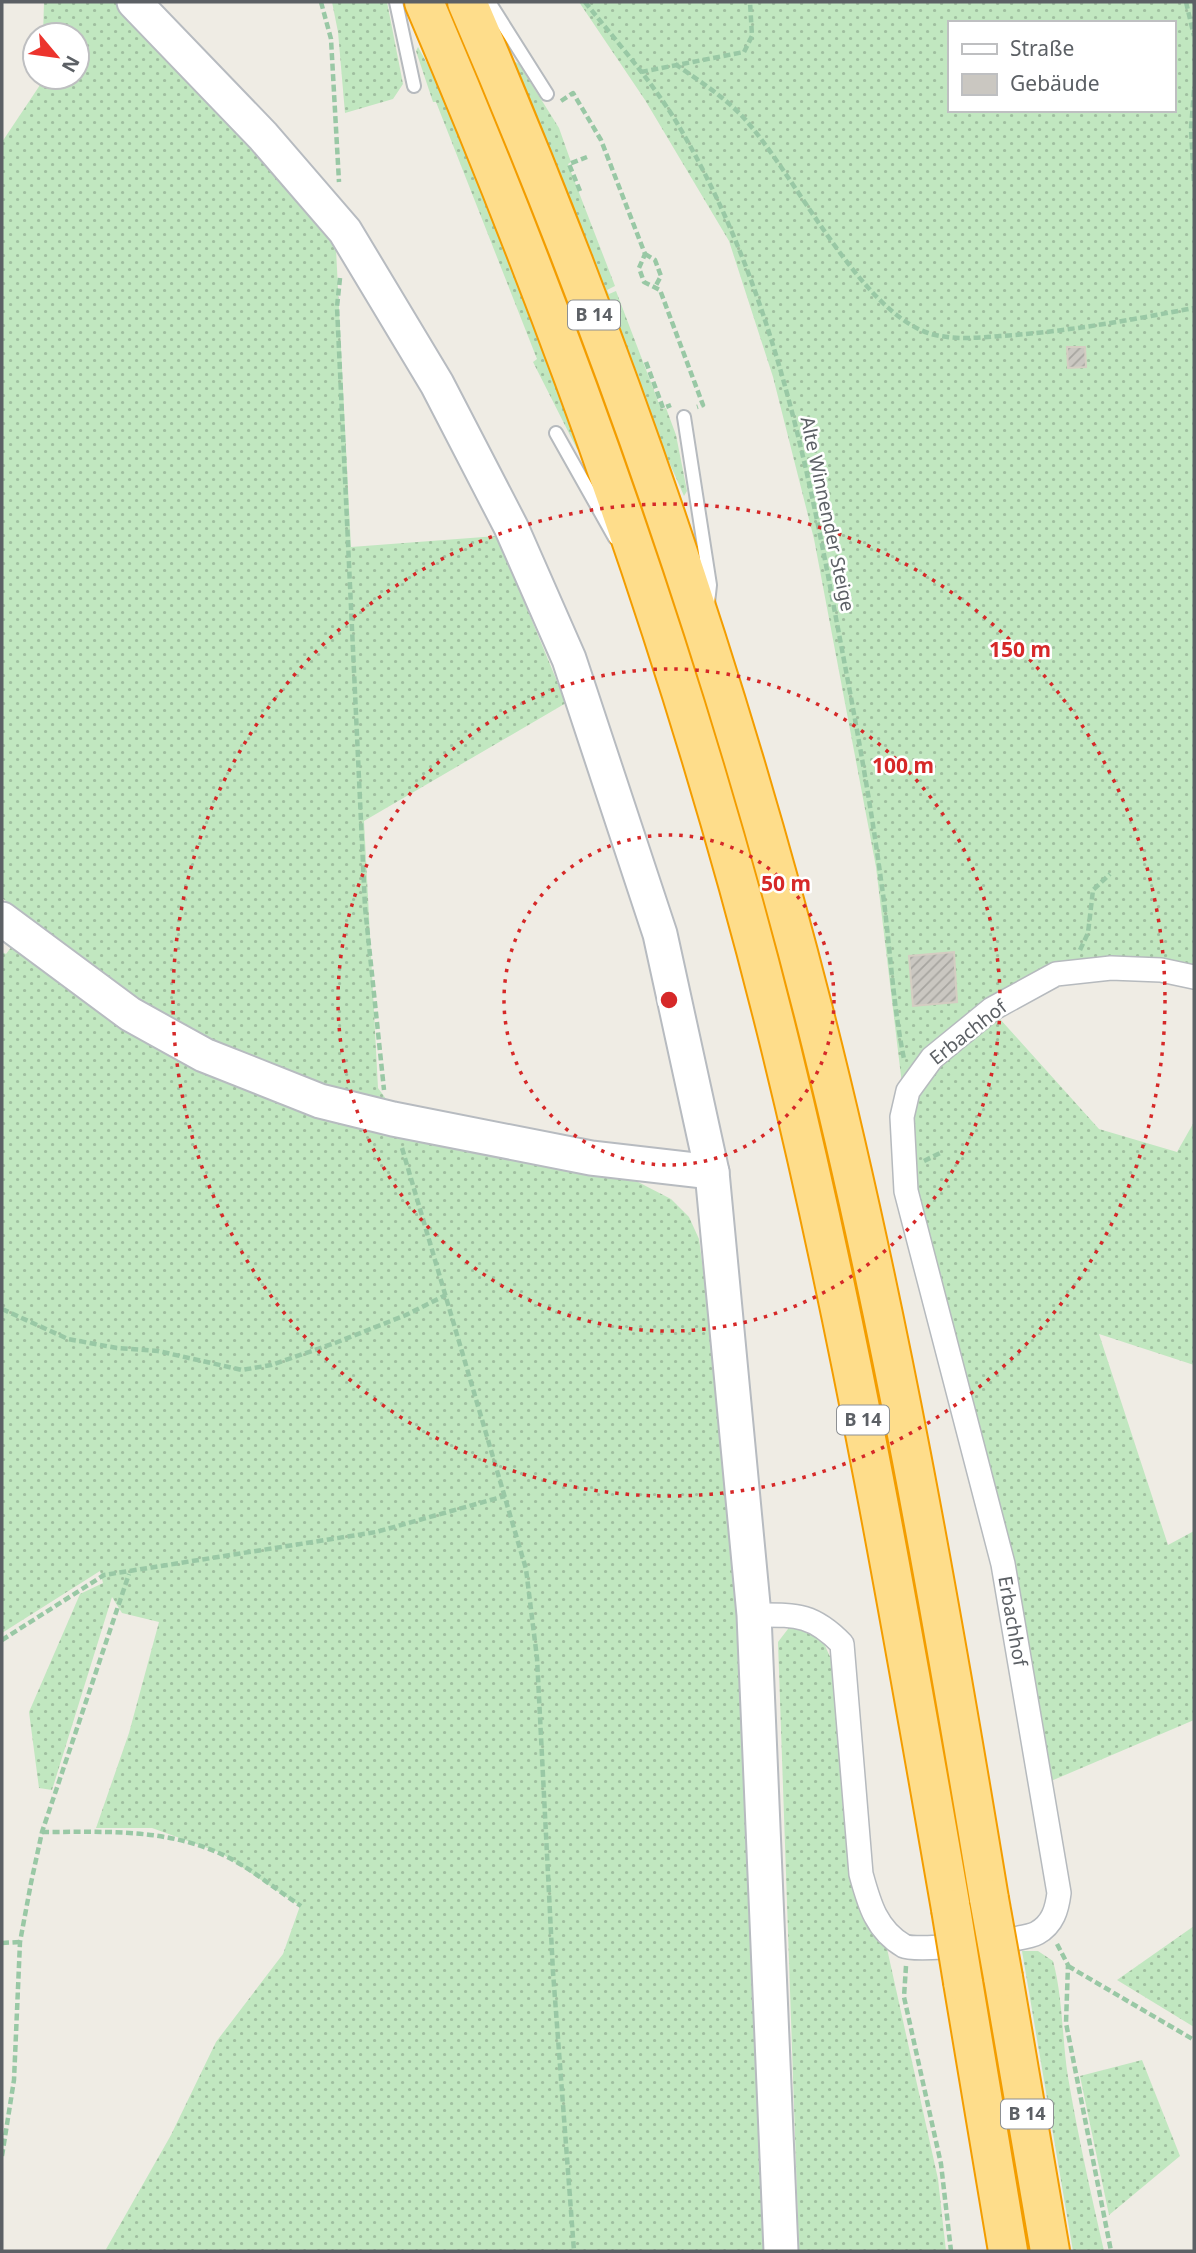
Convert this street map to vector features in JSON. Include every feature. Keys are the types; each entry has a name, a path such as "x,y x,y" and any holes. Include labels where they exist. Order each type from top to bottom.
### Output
{"highway":[{"name":"B 14","path":"424,2 544,294 641,567 709,782 752,937 826,1239 868,1445 951,1909 1008,2251"},
{"name":"B 14","path":"467,2 579,276 705,635 782,892 843,1137 909,1446 1050,2251"}],"street":[{"path":"134,2 263,136 345,231 437,384 511,527 569,659 660,934 712,1172 754,1615 781,2251"},
{"path":"2,919 130,1014 204,1055 320,1101 393,1119 591,1158 712,1172"},
{"name":"Erbachhof","path":"1048,1925 1056,1912 1059,1893 1003,1564 906,1191 902,1117 908,1091 915,1077 932,1058 992,1009 1056,974 1122,968 1161,970 1194,977"},
{"path":"754,1615 803,1616 827,1629 842,1644 861,1874 870,1910 892,1938 907,1948 927,1949 1028,1937 1048,1925"}],"lane":[{"path":"396,2 414,86"},
{"path":"489,2 550,99"},
{"path":"687,414 710,586 705,635"},
{"path":"556,433 583,476 609,531 641,567"}],"path":[{"path":"321,2 331,40 339,193 345,231 337,307 365,907 384,1088 526,1569 537,1658 552,1958 574,2251"},
{"name":"Alte Winnender Steige","path":"585,2 641,72 676,122 724,213 774,341 821,536 881,880 896,1019 905,1063 915,1077"},
{"path":"641,72 744,52 752,36 750,2"},
{"path":"1186,2 1194,36"},
{"path":"675,64 741,116 790,179 868,291 909,323 930,333 960,339 1021,335 1100,326 1194,308"},
{"path":"1194,89 1191,129 1194,183"},
{"path":"550,99 573,93 585,111 612,166 645,254 655,260 661,276 655,288"},
{"path":"584,202 569,164 587,157"},
{"path":"645,254 639,268 644,282 660,290 703,405 687,414"},
{"path":"643,356 663,408 679,402"},
{"path":"1069,972 1088,933 1093,890 1110,874"},
{"path":"2,1308 68,1339 117,1349 158,1351 242,1370 271,1365 335,1343 406,1315 446,1295"},
{"path":"2,1640 104,1575 129,1574 376,1532 505,1496"},
{"path":"2,2156 14,2080 20,1942 42,1832 129,1574"},
{"path":"42,1832 149,1833 188,1842 221,1853 300,1906"},
{"path":"1048,1925 1068,1965 1066,2023 1111,2251"},
{"path":"2,1943 20,1942"},
{"path":"907,1948 904,1997 941,2164 951,2251"},
{"path":"1068,1965 1194,2040"}],"green space":[{"path":"44,2 121,2 303,199 336,249 351,547 497,536 566,703 364,821 378,1088 415,1138 638,1182 671,1199 689,1217 699,1239 718,1382 739,1616 769,2251 105,2251 171,2135 216,2042 283,1954 300,1906 221,1853 152,1828 96,1828 129,1733 159,1622 122,1613 112,1597 52,1790 39,1788 29,1712 80,1594 103,1583 100,1571 2,1633 2,952 6,954 32,920 2,898 2,142 36,91 91,91 91,21 43,21"},
{"path":"332,2 387,2 403,84 393,99 345,113 338,32"},
{"path":"579,2 1194,2 1194,969 1090,969 991,1009 1099,1129 1177,1152 1194,1122 1194,1365 1099,1334 1168,1545 1194,1531 1194,1720 1051,1781 915,1193 876,867 814,539 773,377 729,241 645,100"},
{"path":"418,47 444,94 585,450 577,449 533,362 537,359 436,102 433,102 416,51"},
{"path":"512,60 519,64 559,128 571,162 568,164 615,286 607,290 609,294 616,291 661,409 666,408 676,435 687,491 684,496 645,407"},
{"path":"791,1625 808,1626 822,1639 831,1659 855,1889 886,1944 938,2179 946,2251 799,2251 778,1642"},
{"path":"1194,1926 1194,2027 1117,1980"},
{"path":"1022,1951 1038,1951 1053,1961 1059,1989 1068,2077 1104,2251 1073,2251"},
{"path":"1142,2060 1180,2156 1109,2215 1080,2076"}],"building":[{"path":"1067,347 1085,347 1086,367 1068,368"},
{"path":"954,952 957,1002 913,1006 909,956"}]}
